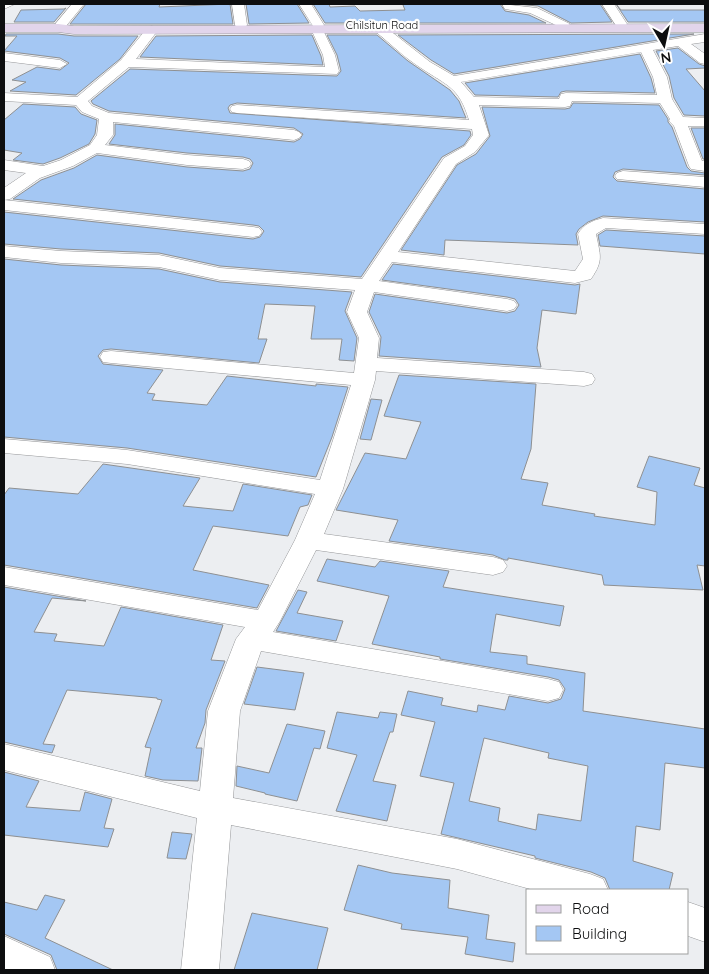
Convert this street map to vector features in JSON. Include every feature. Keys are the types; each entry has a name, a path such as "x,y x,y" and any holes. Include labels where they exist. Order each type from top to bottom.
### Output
{"main road":[{"name":"Chilsitun Road","path":"58,28 74,30 152,30 564,24 705,24"},
{"name":"Chilsitun Road","path":"4,28 241,25 380,29 705,28"}],"street":[{"path":"4,6 9,4"},
{"path":"58,28 78,4"},
{"path":"238,4 241,25"},
{"path":"126,63 332,71 329,55 318,27 305,4"},
{"path":"508,4 509,7 533,10 564,24"},
{"path":"608,4 621,24"},
{"path":"200,970 224,711 259,630 308,540 330,489 364,372 369,338 357,312 367,285 450,161 470,149 481,135 470,102 452,80 425,65 380,29"},
{"path":"4,97 80,101 126,63 152,30"},
{"path":"452,80 705,38"},
{"path":"680,42 705,60"},
{"path":"645,47 660,77 665,99 676,121 681,126 694,163 697,166 705,166"},
{"path":"4,57 60,64"},
{"path":"470,102 565,102 566,97 665,99"},
{"path":"80,101 87,109 106,117 294,136"},
{"path":"237,109 479,125"},
{"path":"4,195 34,175 67,163 95,148 105,135 106,117"},
{"path":"676,121 705,122"},
{"path":"95,148 186,160 243,164"},
{"path":"4,165 43,171"},
{"path":"623,176 705,182"},
{"path":"4,204 254,232"},
{"path":"387,256 575,277 584,275 592,258 587,234 590,228 603,223 705,229"},
{"path":"4,251 61,257 159,261 220,274 367,285 508,305"},
{"path":"111,357 364,372 584,379"},
{"path":"4,446 62,449 137,458 330,489"},
{"path":"308,540 493,566"},
{"path":"4,576 548,690"},
{"path":"4,757 214,808 457,854 586,889"},
{"path":"689,919 705,926"},
{"path":"4,953 36,970"}],"building":[{"path":"86,4 160,4 159,7 230,4 233,24 70,24"},
{"path":"246,4 297,4 309,23 249,24"},
{"path":"313,4 329,4 330,7 355,6 360,11 405,10 403,5 406,4 500,4 505,11 529,15 546,23 325,23"},
{"path":"516,4 600,4 612,22 571,23 538,6"},
{"path":"616,4 621,10 705,10 705,22 628,22"},
{"path":"66,8 54,22 14,22 21,10"},
{"path":"6,34 138,36 120,59 76,95 10,91 26,82 12,80 37,67 60,70 69,63 60,58 4,51 17,36 5,36"},
{"path":"694,34 454,74 431,60 398,35"},
{"path":"312,35 323,65 140,57 156,36"},
{"path":"327,35 377,35 408,61 450,90 459,101 466,118 237,103 230,105 228,108 230,113 470,131 471,135 464,145 442,157 361,277 220,266 159,253 61,249 4,244 4,212 253,239 260,237 264,231 259,226 253,225 13,199 41,180 74,168 97,155 187,167 243,171 250,169 253,163 250,159 243,157 109,144 115,135 115,124 294,142 300,139 303,134 294,128 109,111 93,104 91,101 130,69 337,76 341,71 337,55"},
{"path":"678,48 699,64 705,66 705,68 686,69 705,91 705,116 684,115 674,98 669,76 656,51"},
{"path":"640,54 651,78 655,93 566,91 561,92 558,97 475,95 465,83"},
{"path":"573,103 659,105 672,127 687,167 691,171 705,173 705,175 623,169 615,172 613,177 617,181 705,189 705,222 603,216 588,222 579,229 576,234 578,245 445,240 444,255 401,250 457,165 476,154 490,136 482,107 565,109 570,108"},
{"path":"23,104 75,107 81,114 97,120 95,134 89,144 43,164 13,160 22,153 4,150 4,120"},
{"path":"691,128 705,128 705,159 703,159"},
{"path":"606,230 705,236 705,254 600,246 598,235"},
{"path":"4,259 61,265 159,269 220,282 352,292 345,311 357,338 354,361 339,360 342,339 311,339 315,306 265,304 258,339 267,339 259,363 111,349 103,350 98,356 103,364 163,370 147,393 155,394 152,400 207,405 227,376 316,386 316,384 348,387 332,437 316,477 127,448 4,437"},
{"path":"393,264 575,285 580,284 576,314 542,310 537,348 541,367 379,356 381,337 369,312 375,294 507,313 515,311 519,305 515,299 507,297 382,280"},
{"path":"399,375 536,384 531,449 521,479 548,483 542,505 595,514 594,516 655,525 657,492 637,487 649,456 700,468 694,485 705,488 705,566 697,565 703,590 604,585 602,575 508,558 508,560 505,560 493,555 389,541 398,520 336,510 365,453 406,459 421,422 384,416"},
{"path":"371,399 382,400 371,440 360,439"},
{"path":"103,464 200,478 183,506 233,511 243,484 312,495 308,505 300,507 288,536 213,526 193,570 269,585 257,608 4,565 4,495 9,488 78,494"},
{"path":"327,559 375,567 380,561 449,571 443,587 564,606 560,626 496,614 490,652 527,656 527,664 585,673 583,711 705,729 705,768 665,763 660,830 636,826 633,861 673,873 669,889 610,889 605,878 591,872 535,858 535,856 441,834 454,783 420,776 435,722 401,715 408,691 443,698 441,705 477,712 478,705 505,710 509,696 548,703 561,699 565,689 559,680 548,677 440,659 440,657 372,644 389,596 317,581","holes":["484,738 549,753 548,758 588,766 581,821 538,814 536,830 498,821 500,808 469,801"]},
{"path":"4,587 86,601 52,598 34,632 57,634 54,641 104,646 121,607 223,625 211,660 225,661 206,710 205,723 196,748 202,748 198,781 163,780 145,776 151,748 145,747 162,700 157,698 67,690 43,744 55,745 52,753 4,742"},
{"path":"298,590 307,592 297,613 343,621 336,641 276,631"},
{"path":"257,667 304,673 295,710 244,704"},
{"path":"337,712 378,718 380,712 397,714 393,732 390,732 373,781 396,785 387,821 336,811 357,755 327,748"},
{"path":"287,724 325,731 320,749 314,748 297,801 236,786 237,766 269,773"},
{"path":"4,772 39,781 26,807 80,811 85,792 112,799 104,828 114,829 108,847 4,835"},
{"path":"172,832 192,834 186,859 167,858"},
{"path":"358,865 392,873 450,880 448,908 489,915 486,939 515,943 513,962 465,954 468,937 401,929 402,924 344,910"},
{"path":"45,895 65,900 45,938 113,970 57,970 51,955 4,934 4,902 37,910"},
{"path":"252,913 328,928 317,970 234,970"}]}
